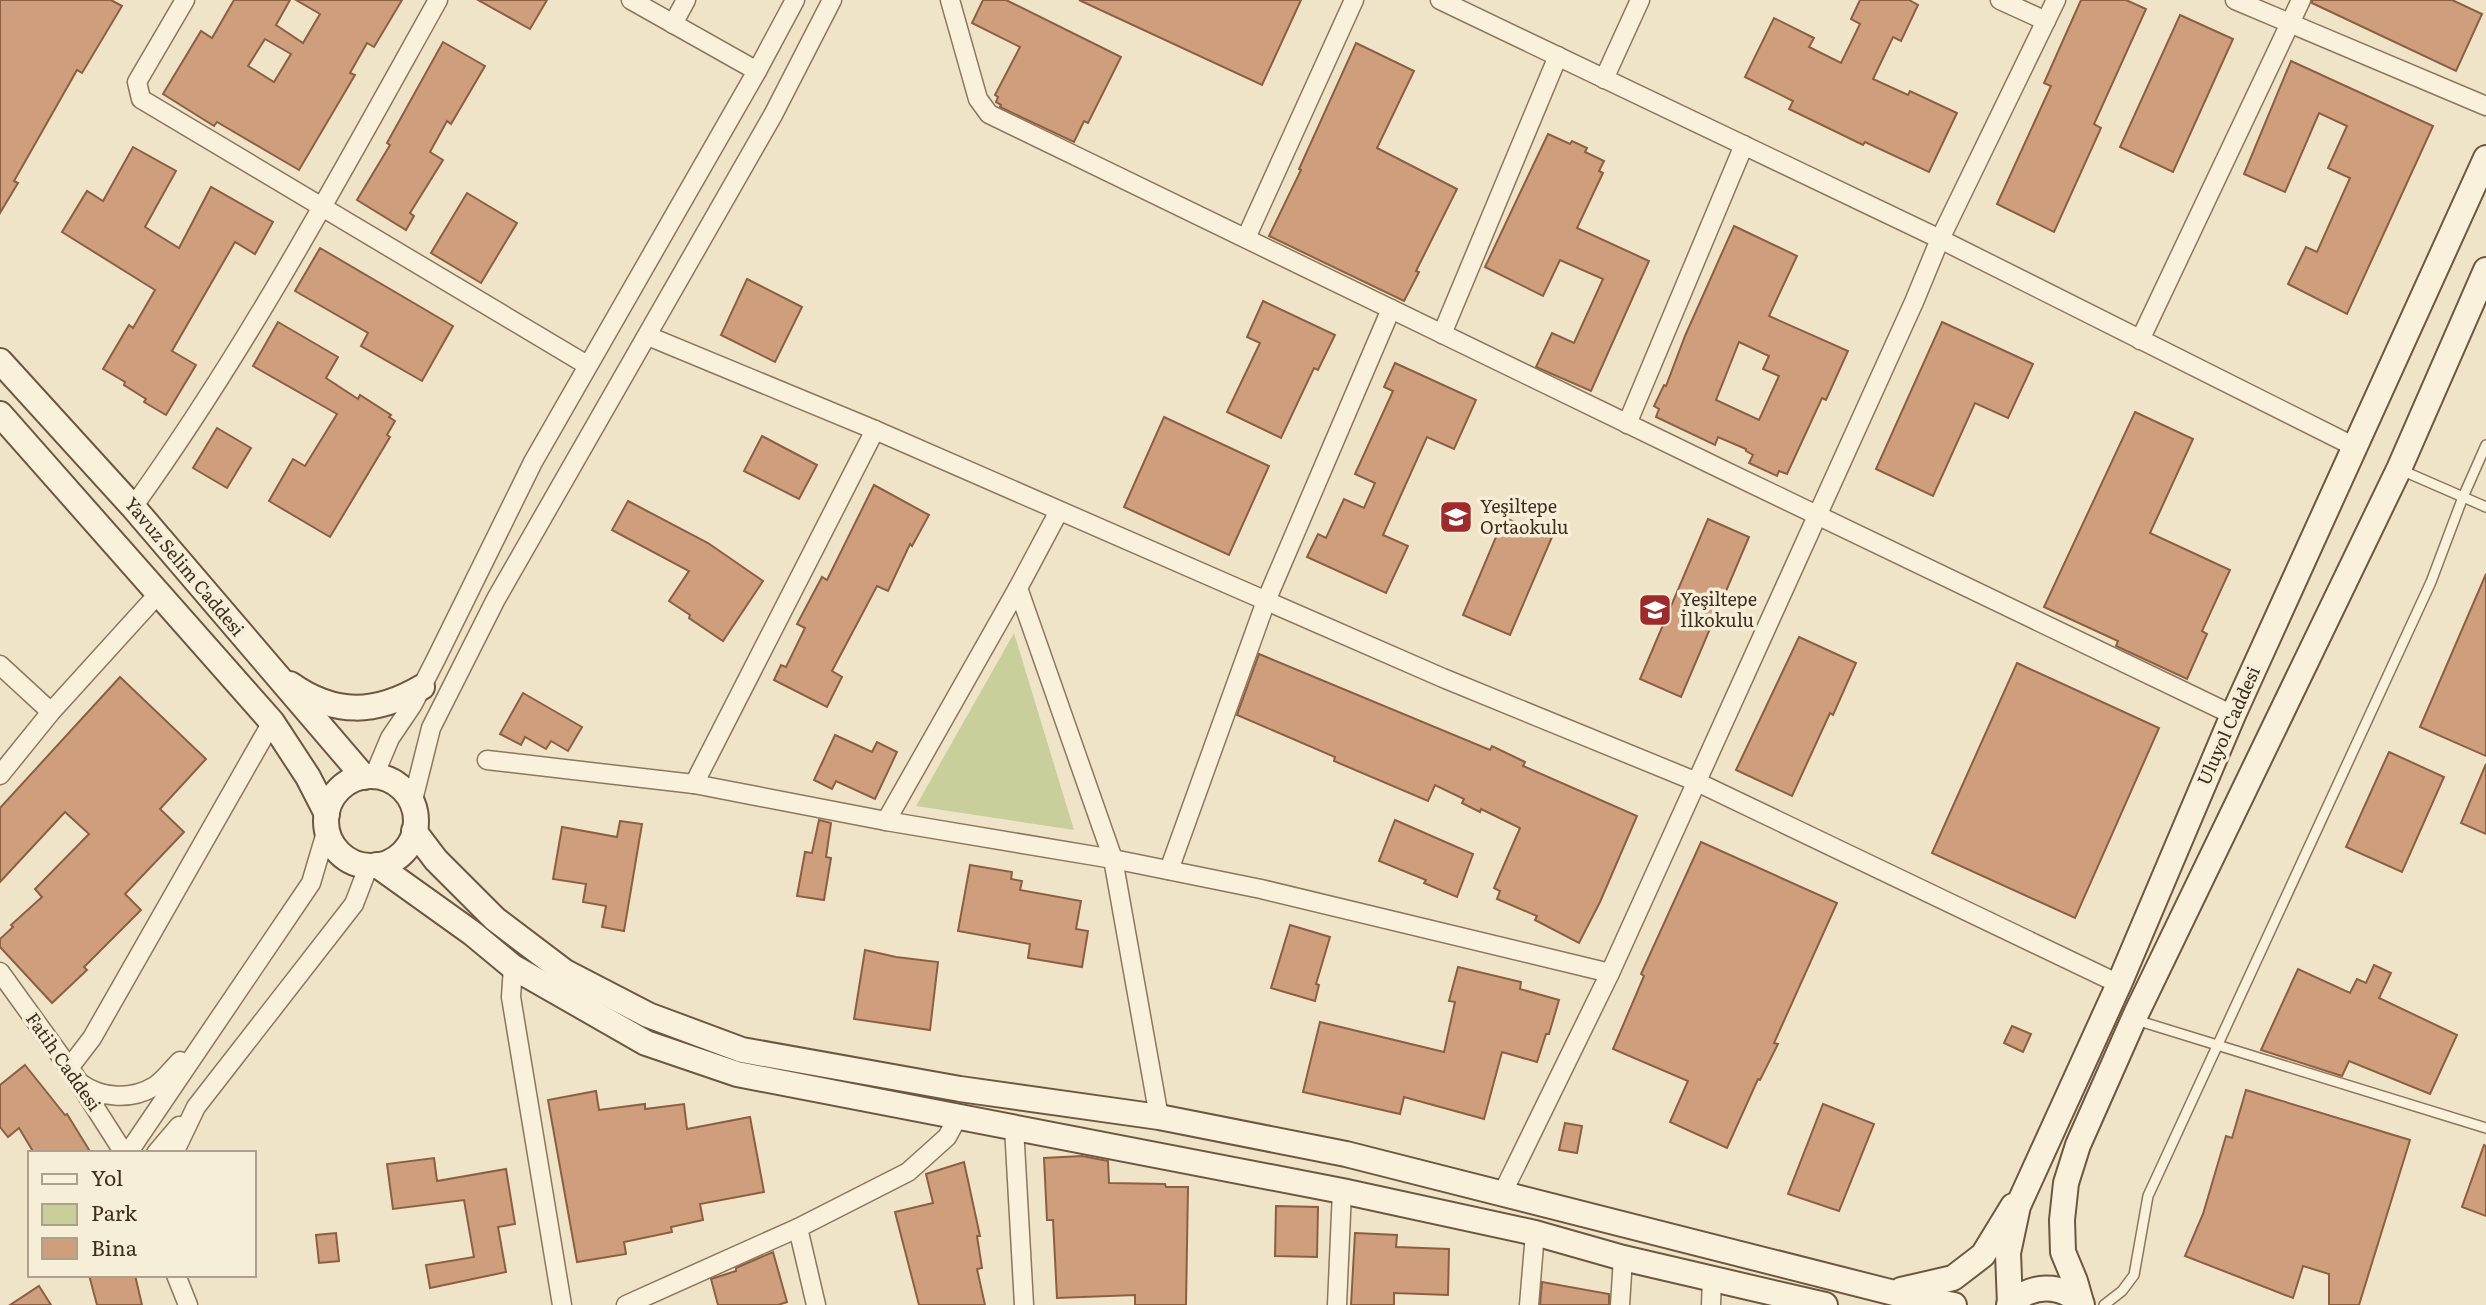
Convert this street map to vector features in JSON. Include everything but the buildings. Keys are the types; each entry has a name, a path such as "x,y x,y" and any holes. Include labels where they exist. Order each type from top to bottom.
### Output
{"main road":[{"name":"Uluyol Caddesi","path":"2010,1304 2008,1253 2018,1206 2119,984 2233,715 2486,158"},
{"path":"2089,1304 2075,1281 2063,1252 2062,1220 2066,1183 2078,1145 2134,1019 2399,469 2486,270"},
{"name":"Yavuz Selim Caddesi","path":"0,361 133,507 272,672 369,777"},
{"name":"Yavuz Selim Caddesi","path":"0,414 272,722 308,777 327,821"},
{"path":"272,672 319,700 349,709 376,707 400,699 422,687"},
{"path":"369,777 395,782 412,804 416,818 410,844 390,861 373,865 351,861 331,842 327,821 332,799 353,779 369,777"},
{"path":"414,831 436,860 495,919 565,972 648,1015 742,1050 960,1088 1159,1117 1346,1154 1879,1289 1954,1305"},
{"path":"373,865 471,933 513,968 646,1043 724,1070 1342,1191 1535,1233 1623,1258 1825,1305"},
{"path":"1879,1289 1907,1290 1953,1278 1983,1255 2031,1179"},
{"path":"2010,1304 2022,1294 2045,1288 2068,1293 2089,1304"}],"street":[{"path":"185,0 137,82 141,99 587,365"},
{"path":"133,507 185,435 323,206 438,0"},
{"path":"631,0 757,71"},
{"path":"673,24 687,0"},
{"path":"369,777 422,687 533,462 795,0"},
{"path":"412,804 430,728 496,599 773,116 832,0"},
{"path":"950,0 978,99 989,114 2233,715"},
{"path":"1246,239 1354,0"},
{"path":"1440,0 1940,239 2355,447"},
{"path":"1604,79 1640,0"},
{"path":"2000,0 2046,22"},
{"path":"1502,1194 1611,973 1940,239 2056,0"},
{"path":"2235,0 2486,106"},
{"path":"2140,340 2301,0"},
{"path":"1442,334 1558,57"},
{"path":"1627,424 1744,145"},
{"path":"1169,870 1266,601 1391,309"},
{"path":"648,336 876,430 1443,678 1697,782 2119,984"},
{"path":"694,784 876,430"},
{"path":"886,821 1059,511"},
{"path":"1018,588 1113,859 1159,1117"},
{"path":"0,775 51,712 159,593"},
{"path":"0,665 51,712"},
{"path":"69,1068 92,1038 272,722"},
{"path":"487,760 694,784 886,821 1113,859 1261,889 1611,973"},
{"path":"127,1151 312,883 327,821"},
{"path":"158,1151 196,1107 354,904 373,865"},
{"path":"513,968 512,997 562,1305"},
{"name":"Fatih Caddesi","path":"0,972 80,1083 125,1151"},
{"path":"80,1083 90,1091 117,1096 135,1095 157,1085 237,991"},
{"path":"175,1151 196,1107"},
{"path":"626,1305 799,1228 908,1172 947,1137 958,1117"},
{"path":"1014,1126 1024,1305"},
{"path":"1337,1305 1342,1191"},
{"path":"799,1228 816,1305"},
{"path":"1529,1305 1535,1233"},
{"path":"1620,1305 1623,1258"},
{"path":"177,1277 188,1305"},
{"path":"1711,1305 1712,1278"}],"lane":[{"path":"2089,1304 2122,1291 2134,1275 2148,1196 2431,582 2486,445"},
{"path":"2399,469 2486,507"},
{"path":"2134,1019 2486,1128"}],"green space":[{"path":"1014,633 1074,830 916,806"}],"place":[{"name":"Yeşiltepe Ortaokulu","path":"1456,517"},
{"name":"Yeşiltepe İlkokulu","path":"1655,610"}]}
